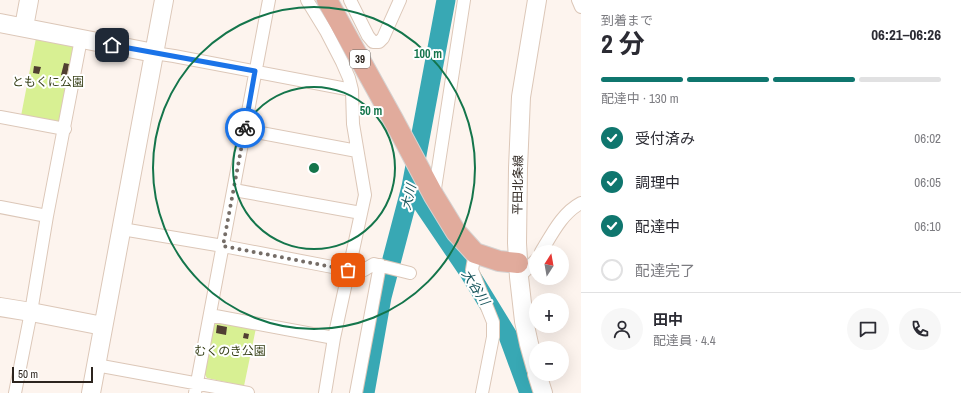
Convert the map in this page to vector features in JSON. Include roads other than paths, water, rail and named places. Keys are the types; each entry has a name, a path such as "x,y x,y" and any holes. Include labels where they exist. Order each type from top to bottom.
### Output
{"main road":[{"name":"39","path":"327,0 434,196 456,232 475,254"},
{"path":"475,254 525,267"}],"street":[{"path":"24,27 29,0"},
{"path":"91,393 164,0"},
{"path":"196,388 269,0"},
{"path":"307,0 326,31 349,78 352,90 353,124 365,195 334,338 325,393"},
{"path":"350,0 368,36 373,42 379,42 383,38 400,0"},
{"path":"434,196 464,0"},
{"name":"平田北条線","path":"537,0 522,97 518,168 517,243 525,267 526,328 540,382"},
{"path":"578,0 581,7"},
{"path":"0,22 81,39 352,90"},
{"path":"15,393 81,39"},
{"path":"0,117 64,129"},
{"path":"245,130 357,151"},
{"path":"234,190 361,213"},
{"path":"545,245 562,219 573,207 581,203"},
{"path":"0,207 47,216"},
{"path":"122,229 223,246 348,270 364,270 374,264 410,273"},
{"path":"475,254 472,270 493,322 493,337 482,393"},
{"path":"356,393 388,267"},
{"path":"0,307 104,326"},
{"path":"210,315 334,338"},
{"path":"96,365 196,388 248,393"}],"waterway":[{"name":"大川","path":"365,393 382,297 411,187 446,0"},
{"name":"大谷川","path":"411,187 470,274 508,336 529,393"}],"park label":[{"name":"ともくに公園","path":"48,82"},
{"name":"むくのき公園","path":"230,351"}]}
